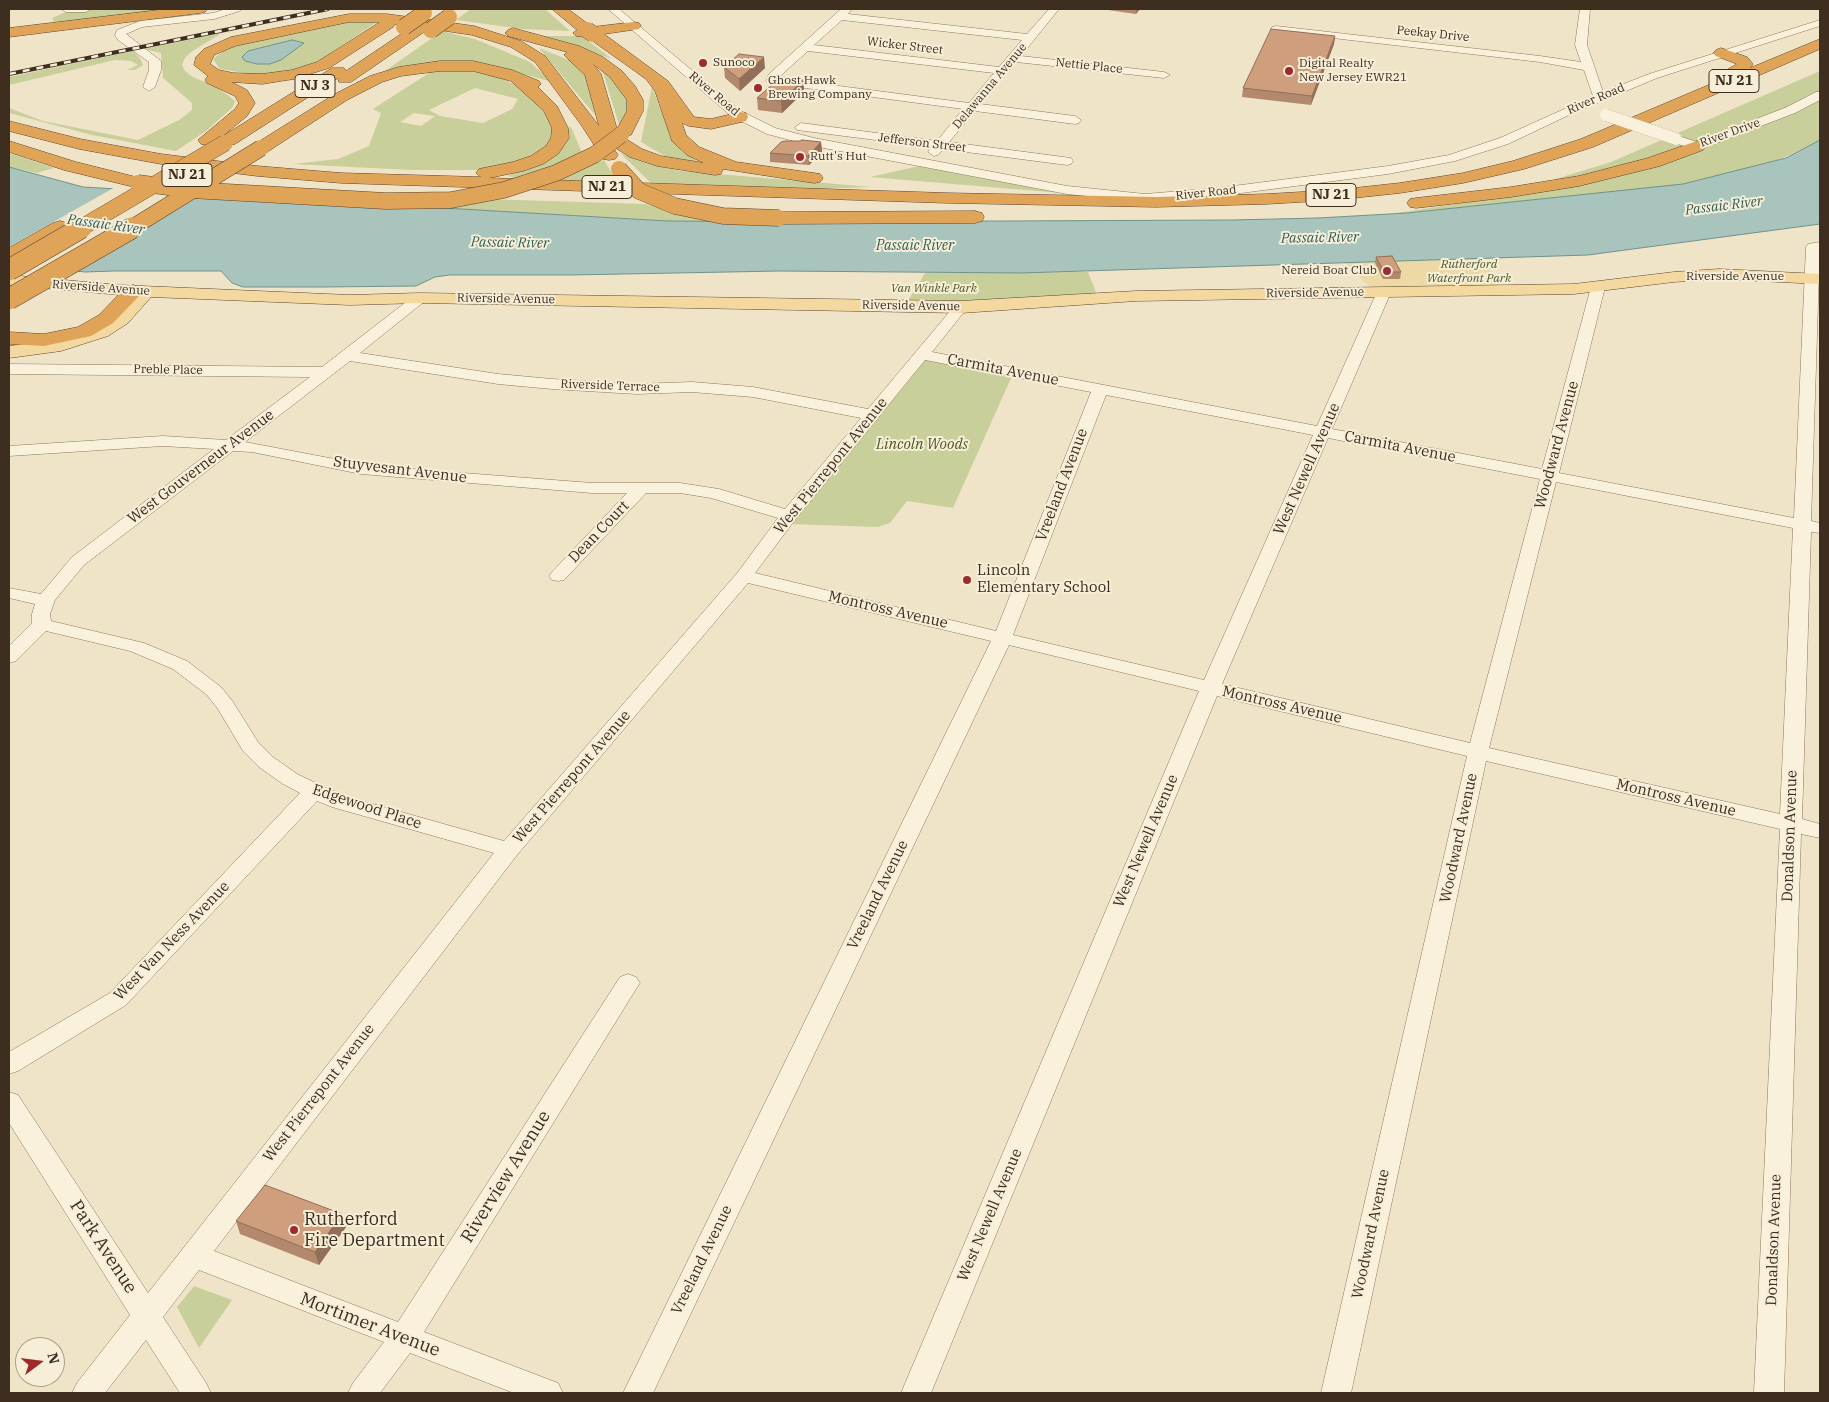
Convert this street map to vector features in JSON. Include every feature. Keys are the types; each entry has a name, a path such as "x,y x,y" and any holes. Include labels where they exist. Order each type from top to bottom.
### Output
{"highway":[{"path":"9,32 200,9"},
{"path":"559,9 652,76 670,93 690,120 711,124 740,117"},
{"path":"225,143 247,103 246,98 240,93 200,74 192,66 192,60 196,55 219,42 323,19 360,14 391,15 502,31 574,49 597,60 616,74 632,92 636,104 634,115 623,133"},
{"path":"426,17 361,42 315,68 278,77 254,79 227,77 213,74 202,65 202,60 209,52 231,42 348,18 387,18 474,31 516,44 540,59 589,124 614,162"},
{"path":"326,106 426,17"},
{"name":"NJ 3","path":"9,285 225,143 426,17"},
{"path":"502,31 576,33 634,26"},
{"path":"9,146 64,164 138,183 220,192 386,201 441,201 488,194 547,176 588,158 623,133 641,112 644,100 642,90 632,71 590,32"},
{"path":"524,36 565,51 586,65 594,77 611,134 620,143 636,153 657,161 685,166 965,192 1003,199"},
{"path":"9,252 225,143 278,98 361,42"},
{"name":"NJ 21","path":"9,126 105,150 210,166 308,176 402,181 1003,199 1156,202 1230,200 1335,195 1400,188 1463,178 1518,165 1587,143 1820,44"},
{"path":"1647,118 1681,98 1735,73 1745,64 1741,60 1721,53"},
{"name":"NJ 21","path":"9,139 74,156 144,169 214,178 307,186 1038,210 1235,210 1368,202 1443,192 1506,180 1551,168 1605,149 1820,57"},
{"path":"9,306 59,272 326,106 376,79 415,69 448,66 473,66 494,69 516,77 548,94 573,116 631,184 649,196 668,204 698,212 752,218 992,217"},
{"path":"652,76 663,91 678,137 685,146 697,154 741,169 841,180"},
{"path":"210,166 414,175 479,173 517,167 537,160 552,150 559,141 561,131 556,117 548,105 516,77"},
{"name":"NJ 3","path":"9,270 225,143"},
{"path":"1307,206 1401,204 1536,189 1618,172 1654,162 1697,146"},
{"path":"1024,217 1123,216 1235,210"},
{"path":"9,256 60,227"},
{"path":"9,299 59,272"},
{"path":"9,338 44,340 84,332 106,319 140,291"}],"main road":[{"name":"Riverside Avenue","path":"9,280 140,291 350,300 420,298 962,307 1136,296 1545,290 1598,287 1674,277 1719,274 1816,278"},
{"path":"9,352 61,345 101,332 121,319 140,291"}],"street":[{"path":"69,9 86,9"},
{"path":"149,87 155,70 155,61 122,38 121,32 140,24 214,16 236,9"},
{"name":"River Road","path":"613,9 740,117 764,128 792,138 1050,187 1097,195 1131,197 1173,197 1225,191 1388,170 1451,158 1504,141 1632,84 1721,53 1820,23"},
{"name":"Delawanna Avenue","path":"925,163 1054,9"},
{"path":"1585,9 1581,45 1599,98"},
{"path":"1030,38 843,13 771,79 772,81 789,84 973,106 1038,110 1075,120"},
{"name":"Peekay Drive","path":"1276,30 1540,59 1588,67"},
{"name":"Wicker Street","path":"805,47 1002,71"},
{"name":"Nettie Place","path":"1013,58 1164,74"},
{"path":"1592,80 1611,86 1632,84"},
{"name":"River Drive","path":"1580,106 1697,146 1792,110 1820,95"},
{"name":"Jefferson Street","path":"777,124 1066,162"},
{"name":"Donaldson Avenue","path":"1768,1393 1790,824 1811,526 1816,278 1813,247 1820,246"},
{"name":"Woodward Avenue","path":"1336,1393 1478,752 1598,287"},
{"name":"West Newell Avenue","path":"916,1393 1210,688 1384,292"},
{"name":"West Gouverneur Avenue","path":"42,624 41,614 46,600 78,561 420,298"},
{"name":"West Pierrepont Avenue","path":"86,1393 509,850 744,576 789,516 962,307"},
{"name":"Carmita Avenue","path":"922,355 1811,526"},
{"name":"Riverside Terrace","path":"347,356 498,379 552,384 637,389 692,387 753,392 872,415"},
{"name":"Preble Place","path":"9,369 326,372"},
{"name":"Vreeland Avenue","path":"638,1393 1003,637 1100,389"},
{"name":"Stuyvesant Avenue","path":"9,451 163,441 252,448 360,469 399,473 556,486 680,488 704,492 789,516"},
{"name":"Dean Court","path":"558,576 641,488"},
{"name":"Montross Avenue","path":"744,576 1478,752 1820,831"},
{"path":"9,594 46,600"},
{"path":"9,657 42,624"},
{"name":"Edgewood Place","path":"42,624 137,647 180,665 214,691 226,706 250,746 266,762 290,779 314,791 340,802 509,850"},
{"name":"West Van Ness Avenue","path":"9,1064 118,999 314,791"},
{"name":"Riverview Avenue","path":"363,1393 404,1338 628,984"},
{"name":"Park Avenue","path":"9,1102 148,1315 196,1393"},
{"name":"Mortimer Avenue","path":"193,1255 548,1393"}],"green space":[{"path":"94,9 175,9 55,24 52,18 68,11"},
{"path":"471,9 545,9 570,31 522,29 456,20"},
{"path":"354,19 380,20 318,61 291,72 257,75 220,69 213,59 230,46","holes":["292,40 271,64 257,64 245,61 249,51"]},
{"path":"442,31 475,39 530,62 552,82 499,67 475,63 385,71"},
{"path":"222,33 191,52 185,58 182,65 185,71 193,77 216,87 229,96 235,101 233,107 206,131 176,151 92,135 9,113 9,108 43,121 138,140 179,120 192,110 192,103 163,78 161,53 144,49"},
{"path":"542,36 582,36 612,59"},
{"path":"539,48 574,62 587,78 595,115"},
{"path":"133,51 140,58 143,65 135,70 127,70 138,65 131,61 115,60 9,85 9,77"},
{"path":"456,68 493,74 524,89 544,111 552,127 551,142 534,156 517,162 479,170 411,170 293,164 338,159 369,146 381,113 373,109 432,71","holes":["475,88 518,99 512,109 483,123 440,116 429,110","414,113 434,116 435,116 421,126 400,122"]},
{"path":"602,69 615,80 628,99 626,120 619,125"},
{"path":"1820,71 1820,141 1778,160 1723,181 1384,215 1494,198 1611,162"},
{"path":"652,87 673,141 698,162 668,158 641,142"},
{"path":"570,125 583,155 517,179 508,176 559,151 566,143"},
{"path":"9,153 54,168 37,173 9,167"},
{"path":"620,153 648,164 682,171 872,187 819,189 651,183"},
{"path":"604,160 617,182 554,180"},
{"path":"919,166 1061,193 870,177"},
{"path":"484,199 646,204 681,214 735,222 667,221 442,208"},
{"name":"Van Winkle Park","path":"1088,272 1097,295 906,304 925,273"},
{"name":"Lincoln Woods","path":"925,360 1012,376 953,508 907,501 890,523 878,527 787,524 794,512"},
{"path":"194,1286 232,1300 199,1348 177,1307"}],"sand":[{"name":"Rutherford Waterfront Park","path":"1479,253 1501,287 1375,292 1340,258"}],"water":[{"path":"292,40 304,43 281,60 270,64 257,64 245,61 242,57 248,51"},
{"name":"Passaic River","path":"1820,140 1820,224 1588,255 1021,273 780,271 449,275 435,277 416,286 324,287 243,287 232,283 221,271 85,272 9,263 9,167 83,187 667,221 1232,220 1407,213 1683,184 1786,158"}],"pier":[{"path":"117,186 201,195 71,273 9,266 9,247"}],"building":[{"name":"Digital Realty New Jersey EWR21","path":"1271,29 1335,36 1312,96 1243,88"},
{"path":"739,54 764,57 739,79 724,67"},
{"path":"781,77 804,80 781,101 757,98"},
{"path":"802,140 821,142 808,156 770,153 781,142"},
{"path":"1392,256 1401,272 1384,272 1376,257"},
{"name":"Rutherford Fire Department","path":"265,1185 342,1214 315,1252 236,1221"}],"railway":[{"path":"9,74 328,9"}],"place":[{"name":"Sunoco","path":"703,63"},
{"name":"Digital Realty New Jersey EWR21","path":"1289,71"},
{"name":"Ghost Hawk Brewing Company","path":"758,88"},
{"name":"Rutt's Hut","path":"800,157"},
{"name":"Nereid Boat Club","path":"1387,271"},
{"name":"Lincoln Elementary School","path":"967,580"},
{"name":"Rutherford Fire Department","path":"294,1230"}]}
